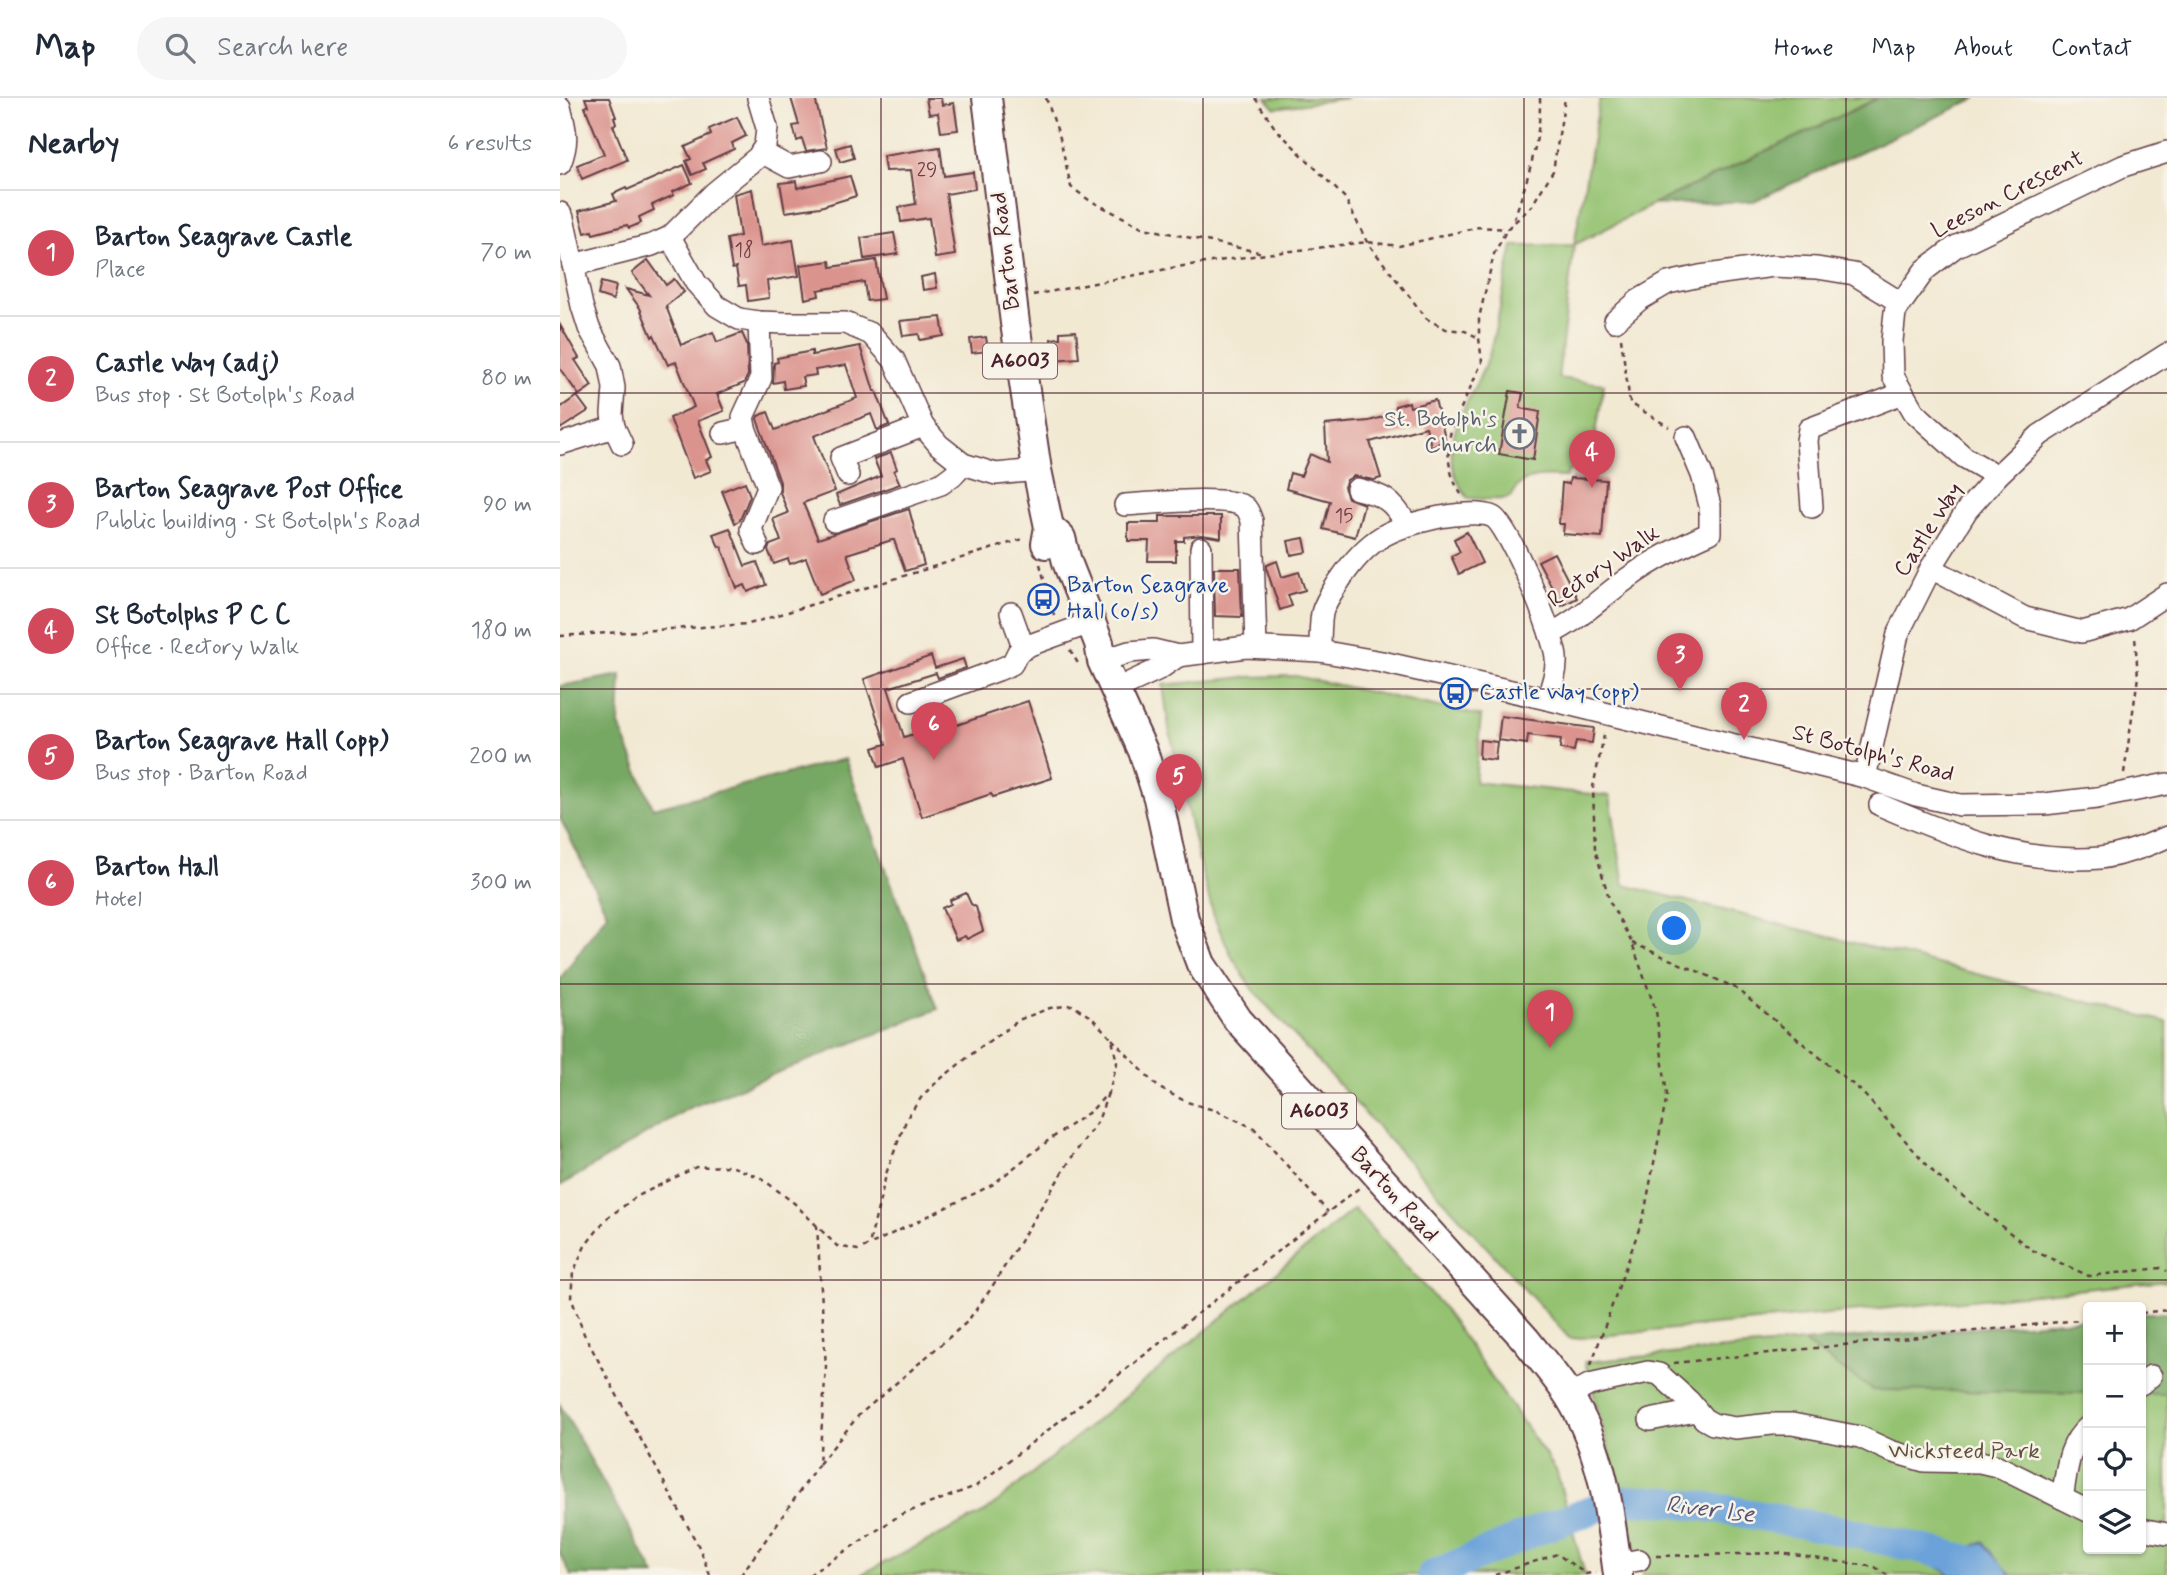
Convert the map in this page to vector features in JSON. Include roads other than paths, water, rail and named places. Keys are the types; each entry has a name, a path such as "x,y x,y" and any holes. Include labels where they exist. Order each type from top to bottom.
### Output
{"main road":[{"name":"Barton Road","path":"987,98 1015,323 1037,470 1037,533 1045,541 1049,556 1083,625 1087,650 1102,661 1143,751 1158,799 1184,919 1201,964 1238,1020 1526,1340 1569,1396 1593,1446 1606,1486 1612,1528 1624,1565"}],"street":[{"path":"573,265 652,245 670,237 714,193 741,172 765,146 767,128 758,98"},
{"path":"560,107 566,130 566,148 560,164"},
{"path":"761,152 789,166 821,161"},
{"name":"Leeson Crescent","path":"1997,476 1964,457 1914,412 1893,376 1895,312 1925,270 1955,247 2123,166 2167,152"},
{"path":"560,213 589,328 610,366 618,435 561,444"},
{"path":"670,237 696,283 717,306 739,318 759,322 845,323 871,334 894,360 923,426 939,445 963,464 996,474 1037,470"},
{"path":"1615,321 1639,300 1668,283 1773,266 1817,268 1854,274 1901,303"},
{"path":"757,544 751,528 768,488 743,416 761,378 759,322"},
{"name":"Castle Way","path":"1866,777 1898,634 1931,568 1967,510 1997,476 2040,435 2167,354"},
{"path":"1812,508 1807,442 1809,429 1903,393"},
{"path":"848,475 841,458 923,426"},
{"path":"723,433 745,428"},
{"name":"Rectory Walk","path":"1550,634 1569,625 1633,574 1667,552 1710,533 1710,506 1702,475 1686,437"},
{"path":"834,521 941,484 963,464"},
{"path":"1357,489 1385,498 1398,509 1407,525"},
{"path":"1125,505 1220,500 1244,506 1252,521 1256,647"},
{"path":"1320,651 1325,606 1356,557 1375,540 1407,525 1444,516 1475,514 1493,517 1505,530 1521,562 1555,648 1556,668 1548,699"},
{"path":"1201,548 1202,653"},
{"path":"1931,568 2025,618 2082,632 2133,616 2167,594"},
{"path":"1011,613 1024,649"},
{"path":"911,702 1012,664 1018,652 1083,625"},
{"name":"St Botolph's Road","path":"1102,661 1129,652 1153,650 1178,656 1256,647 1320,651 1548,699 1866,777 1916,795 1960,804 2044,804 2097,798 2157,786"},
{"name":"St Botolph's Road","path":"1114,690 1178,656"},
{"path":"1954,835 1960,804"},
{"path":"1880,805 1991,848 2049,858 2101,858 2167,837"},
{"path":"1569,1396 1589,1385 1648,1372 1659,1374 1689,1401 1704,1419 1724,1427 1792,1424 1860,1437 1890,1451 1924,1461 1980,1462 1997,1466 2083,1508"},
{"path":"1650,1420 1695,1411"},
{"path":"2062,1497 2071,1447 2078,1435 2087,1428"},
{"path":"2146,1530 2167,1534"}],"water":[{"path":"1984,1542 2012,1575 1951,1575 1936,1566 1938,1550 1960,1551"}],"waterway":[{"name":"River Ise","path":"1432,1575 1543,1528 1605,1505 1629,1500 1672,1502 1728,1510 1849,1532 1974,1561 1992,1575"}],"place":[{"name":"St. Botolph's Church","path":"1520,433"},
{"name":"St Botolphs P C C","path":"1592,488"},
{"name":"Barton Seagrave Hall (o/s)","path":"1044,599"},
{"name":"Barton Seagrave Post Office","path":"1680,691"},
{"name":"Castle Way (opp)","path":"1456,693"},
{"name":"Castle Way (adj)","path":"1744,740"},
{"name":"Barton Hall","path":"934,760"},
{"name":"Barton Seagrave Hall (opp)","path":"1179,812"},
{"name":"Barton Seagrave Castle","path":"1550,1048"}],"park label":[{"name":"Wicksteed Park","path":"1964,1452"}]}
